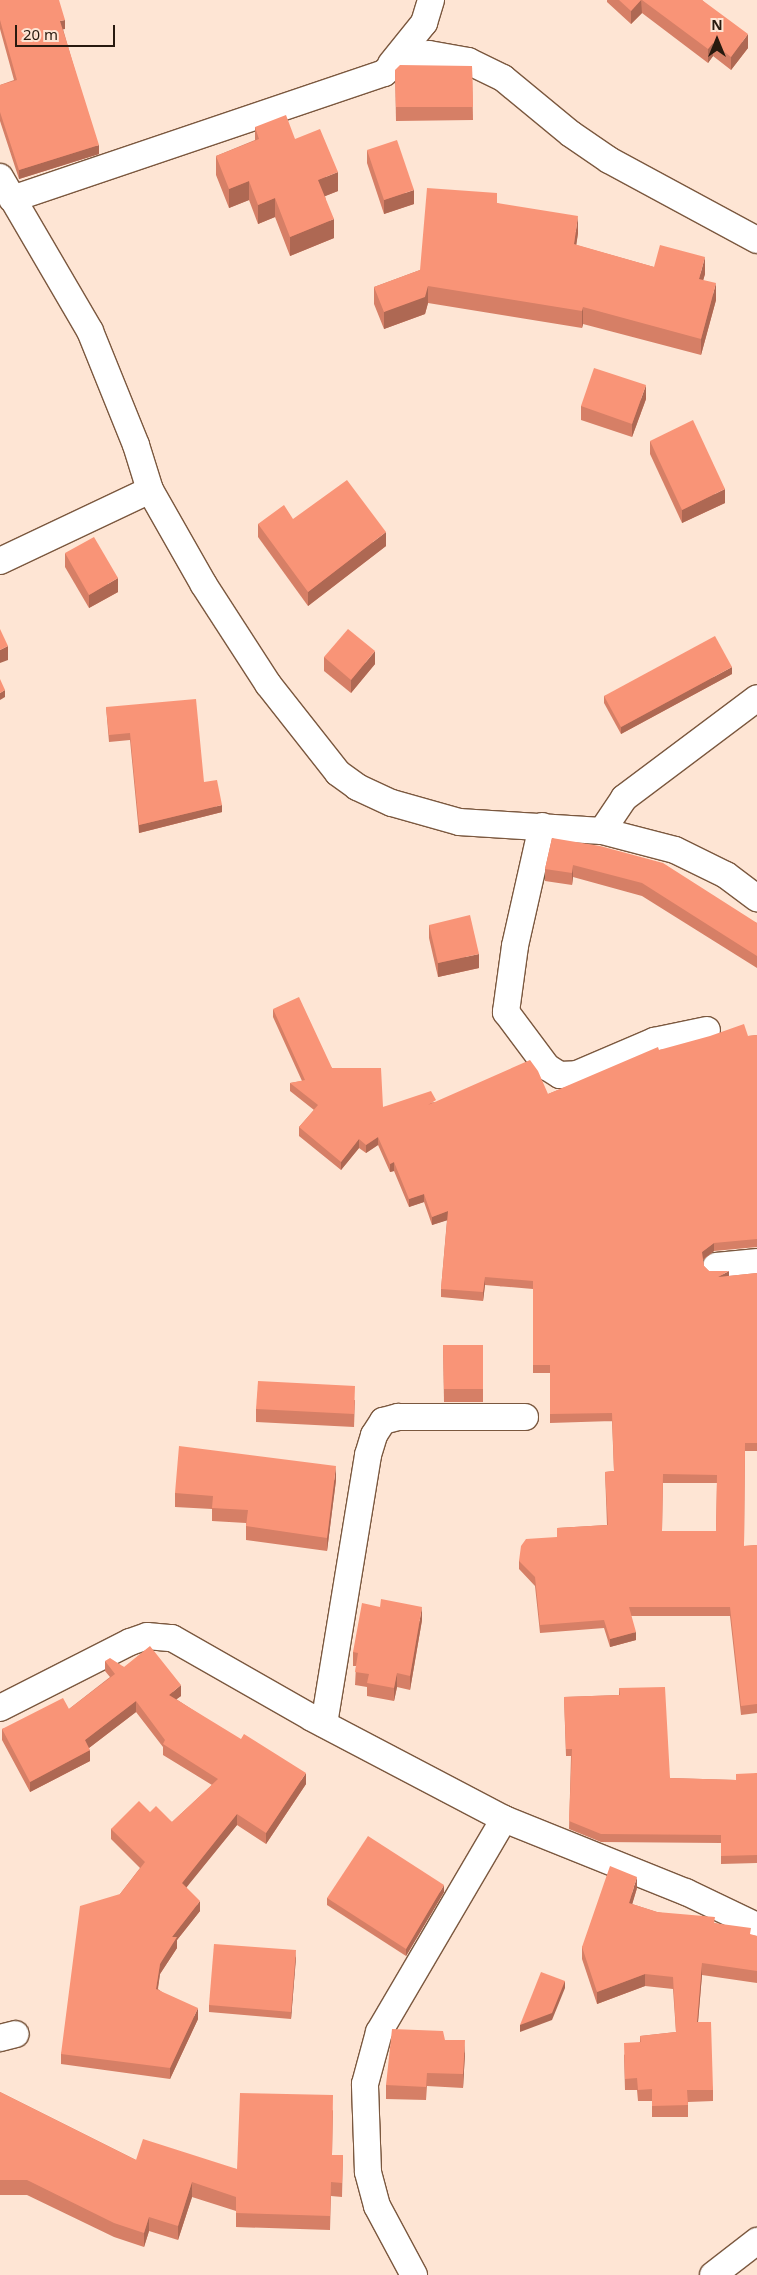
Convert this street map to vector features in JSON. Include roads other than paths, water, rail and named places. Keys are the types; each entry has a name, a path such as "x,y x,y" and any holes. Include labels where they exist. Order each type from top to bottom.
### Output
{"street":[{"path":"384,74 424,23 431,0"},
{"path":"757,240 608,160 571,134 503,78 468,61 429,54 404,54 384,74 6,188 56,268 90,331 136,444 150,490 204,585 268,684 338,773 357,787 392,803 459,822 602,831 675,850 726,875 757,898"},
{"path":"0,561 150,490"},
{"path":"602,831 624,798 757,698"},
{"path":"542,826 515,946 506,1012 547,1067 560,1075 577,1074 654,1041 707,1030"},
{"path":"716,1266 757,1262"},
{"path":"324,1724 368,1455 379,1428 383,1422 398,1417 524,1417"},
{"path":"0,1708 147,1636 172,1638 324,1724 504,1819 686,1892 757,1926"},
{"path":"414,2275 377,2206 370,2181 365,2084 379,2032 504,1819"},
{"path":"713,2275 757,2241"}]}
